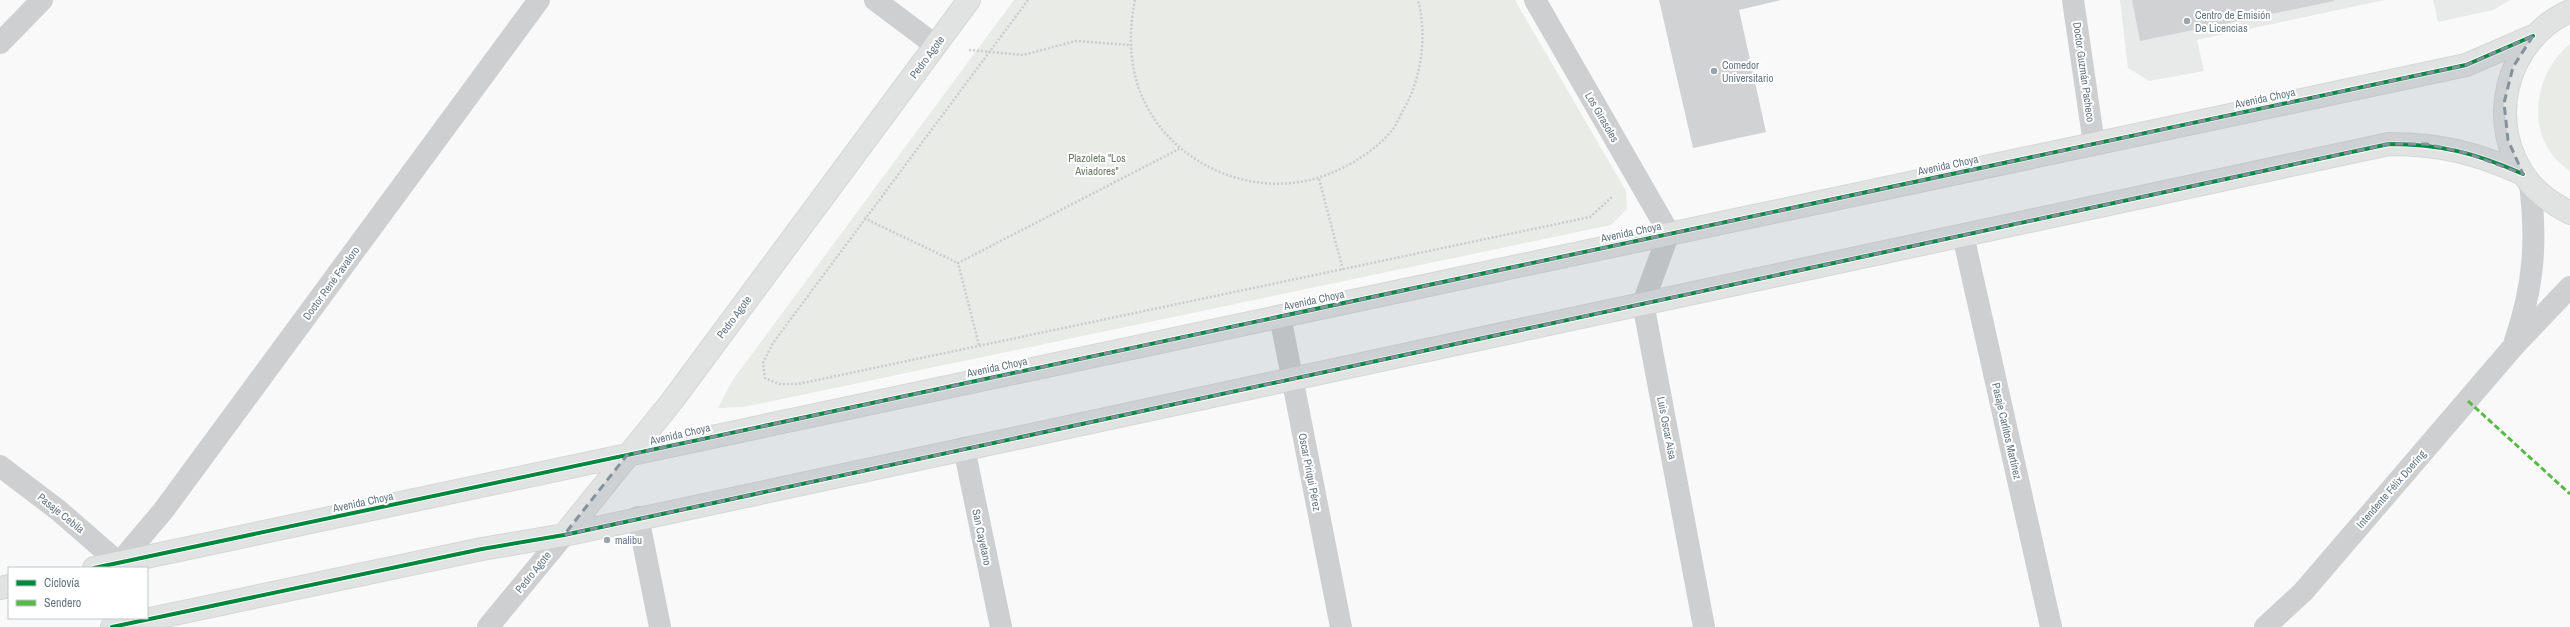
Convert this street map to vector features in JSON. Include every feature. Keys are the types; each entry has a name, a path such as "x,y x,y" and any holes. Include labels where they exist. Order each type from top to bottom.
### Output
{"main road":[{"name":"Pedro Agote","path":"564,535 672,401 969,0"},
{"path":"2527,179 2508,140 2504,103 2513,67 2533,36 2565,11"},
{"name":"Avenida Choya","path":"99,567 2466,65 2533,36"},
{"path":"112,627 482,549 564,535 964,448 2389,144 2426,144 2460,151 2501,164 2527,179 2551,203 2570,213"}],"street":[{"path":"0,43 42,0"},
{"name":"Doctor René Favaloro","path":"119,563 168,504 539,0"},
{"path":"875,0 935,45"},
{"name":"Los Girasoles","path":"1535,0 1669,233"},
{"name":"Doctor Guzmán Pacheco","path":"2073,0 2094,144"},
{"name":"Intendente Félix Doering","path":"2513,347 2528,304 2532,278 2534,219 2527,179"},
{"path":"1643,303 1669,233"},
{"name":"Pasaje Carlitos Martínez","path":"1963,235 2051,627"},
{"name":"Intendente Félix Doering","path":"2265,627 2303,592 2513,347 2570,287"},
{"name":"Luis Oscar Aisa","path":"1643,303 1704,627"},
{"name":"Oscar Piriqui Pérez","path":"1280,316 1341,627"},
{"name":"San Cayetano","path":"964,448 1001,627"},
{"name":"Pasaje Cebila","path":"0,466 58,510 119,563"},
{"path":"638,518 660,627"},
{"name":"Pedro Agote","path":"488,627 564,535"}],"path":[{"path":"1028,0 864,218 773,343 763,363 765,378 779,384 798,384 1590,217 1611,198 1610,192"},
{"path":"1135,0 1130,46 1139,89 1156,122 1180,148 1210,169 1246,182 1282,186 1319,179 1359,160 1392,129 1414,90 1423,46 1418,0"},
{"path":"935,45 988,53 1023,55 1076,41 1130,46"},
{"path":"958,263 1180,148"},
{"path":"1319,179 1351,301"},
{"path":"864,218 958,263"},
{"path":"958,263 979,345"}],"highlighted area":[{"path":"2533,36 2513,67 2504,103 2508,140 2523,174 2466,153 2426,144 2389,144 564,535 627,455 2466,65"}],"shaded area":[{"path":"2120,0 2385,0 2197,40 2204,71 2149,81 2128,68"},
{"path":"2433,0 2510,0 2493,10 2438,22"}],"green space":[{"name":"Plazoleta \"Los Aviadores\"","path":"1014,0 1515,0 1626,191 1627,209 1611,225 744,407 718,408 732,381"},
{"path":"2570,44 2570,171 2555,158 2545,143 2540,126 2538,108 2541,90 2547,73 2557,57"}],"building":[{"name":"Comedor Universitario","path":"1659,0 1781,0 1739,10 1766,132 1693,148"},
{"name":"Centro de Emisión De Licencias","path":"2132,0 2334,0 2334,1 2140,41"}],"marked path":[{"path":"2468,401 2570,494"}],"cycle path":[{"path":"99,567 2466,65 2533,36"},
{"path":"112,627 482,549 564,535 2389,144 2407,144 2458,151 2489,160 2523,174"}],"place":[{"name":"Centro de Emisión De Licencias","path":"2187,21"},
{"name":"Comedor Universitario","path":"1714,71"},
{"name":"malibu","path":"607,540"}]}
